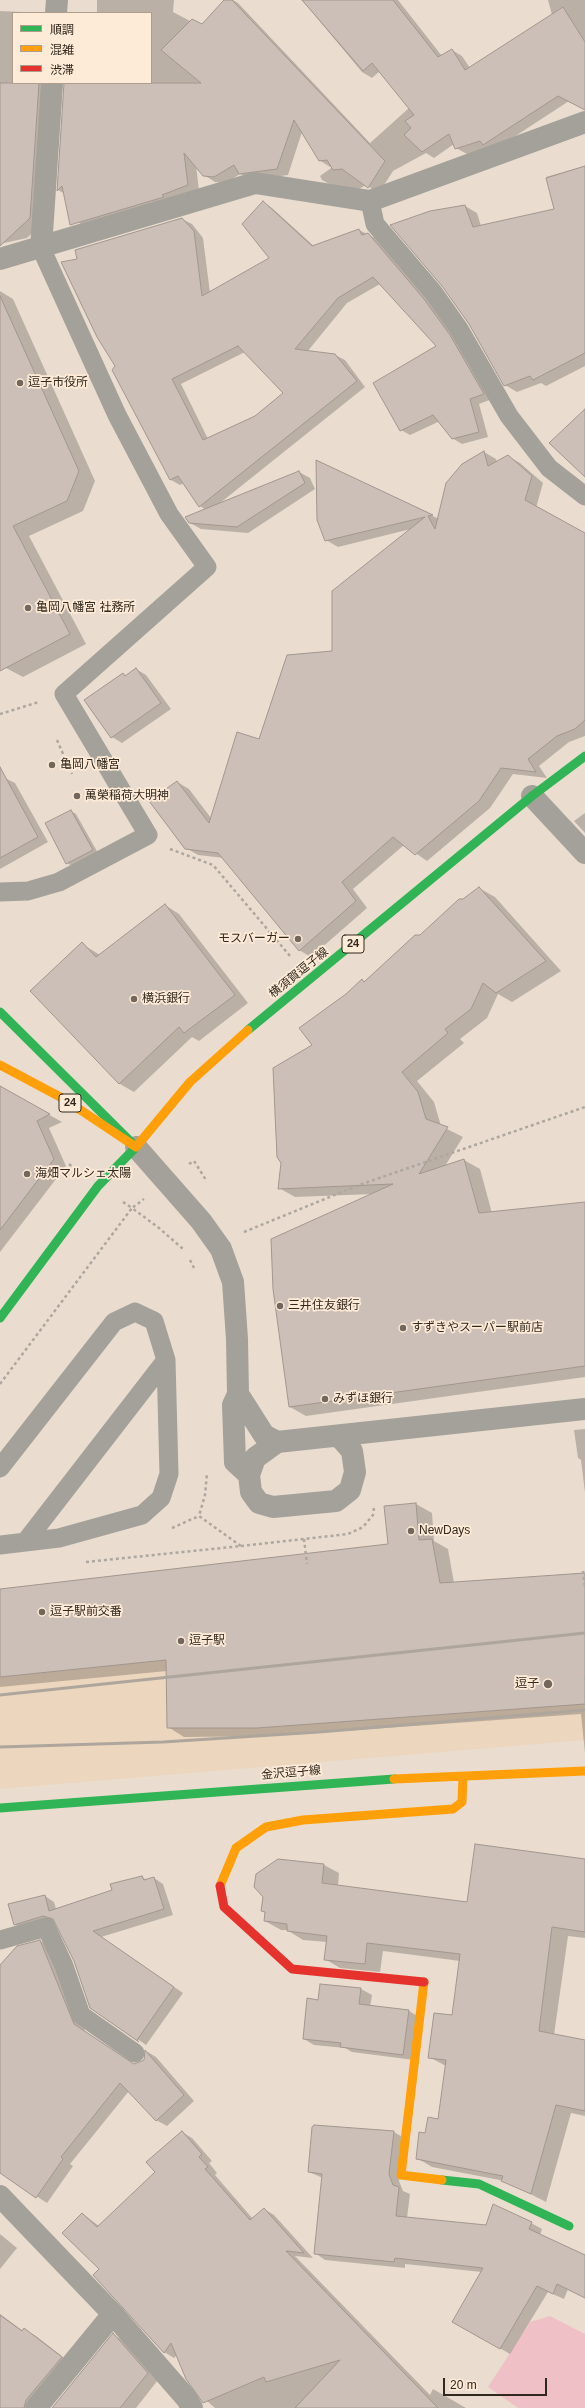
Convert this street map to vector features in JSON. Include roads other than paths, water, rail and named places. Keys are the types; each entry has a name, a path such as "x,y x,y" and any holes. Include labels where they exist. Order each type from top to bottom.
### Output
{"main road":[{"name":"横須賀逗子線","path":"0,1318 98,1186 136,1147 190,1082 229,1045 310,980 532,796 585,756"},
{"path":"0,1012 136,1147"},
{"name":"24","path":"0,1065 64,1100 136,1147"},
{"name":"金沢逗子線","path":"0,1808 344,1781 585,1771"},
{"path":"464,1777 462,1802 452,1809 303,1820 266,1827 236,1848 220,1886 224,1907 292,1969 425,1982 401,2175 479,2184 569,2226"}],"street":[{"path":"56,12 57,0"},
{"path":"41,248 52,84"},
{"path":"0,259 256,183 370,201 585,122"},
{"path":"532,796 585,854"},
{"path":"136,1147 201,1221 221,1249 233,1282 237,1339 238,1394 233,1405 235,1462 249,1475"},
{"path":"238,1394 264,1435 277,1442"},
{"path":"339,1436 352,1451 355,1472 350,1490 336,1501 273,1507 259,1503 251,1492 249,1475 255,1458 277,1442 585,1409"},
{"path":"0,2196 113,2314 187,2399 192,2408"},
{"path":"36,2408 113,2314"}],"lane":[{"path":"370,201 375,224 433,292 459,328 509,416 549,468 585,496"},
{"path":"0,892 28,891 59,882 148,835 64,694 207,567 169,514 117,415 41,248"},
{"path":"0,1468 114,1322 135,1312 154,1321 166,1360 169,1474 161,1498 142,1515 59,1538 0,1545"},
{"path":"26,1541 166,1360"},
{"path":"0,1940 46,1928 64,1966 80,2015 135,2052"}],"railway":[{"path":"0,1695 585,1633"},
{"path":"0,1747 163,1742 319,1732 585,1710"}],"place":[{"name":"逗子市役所","path":"20,383"},
{"name":"亀岡八幡宮 社務所","path":"28,608"},
{"name":"亀岡八幡宮","path":"52,765"},
{"name":"萬榮稲荷大明神","path":"77,796"},
{"name":"モスバーガー","path":"298,939"},
{"name":"横浜銀行","path":"134,999"},
{"name":"海畑マルシェ太陽","path":"27,1174"},
{"name":"三井住友銀行","path":"280,1306"},
{"name":"すずきやスーパー駅前店","path":"403,1328"},
{"name":"みずほ銀行","path":"325,1399"},
{"name":"NewDays","path":"411,1531"},
{"name":"逗子駅前交番","path":"42,1612"},
{"name":"逗子駅","path":"181,1641"},
{"name":"逗子","path":"548,1684"}]}
